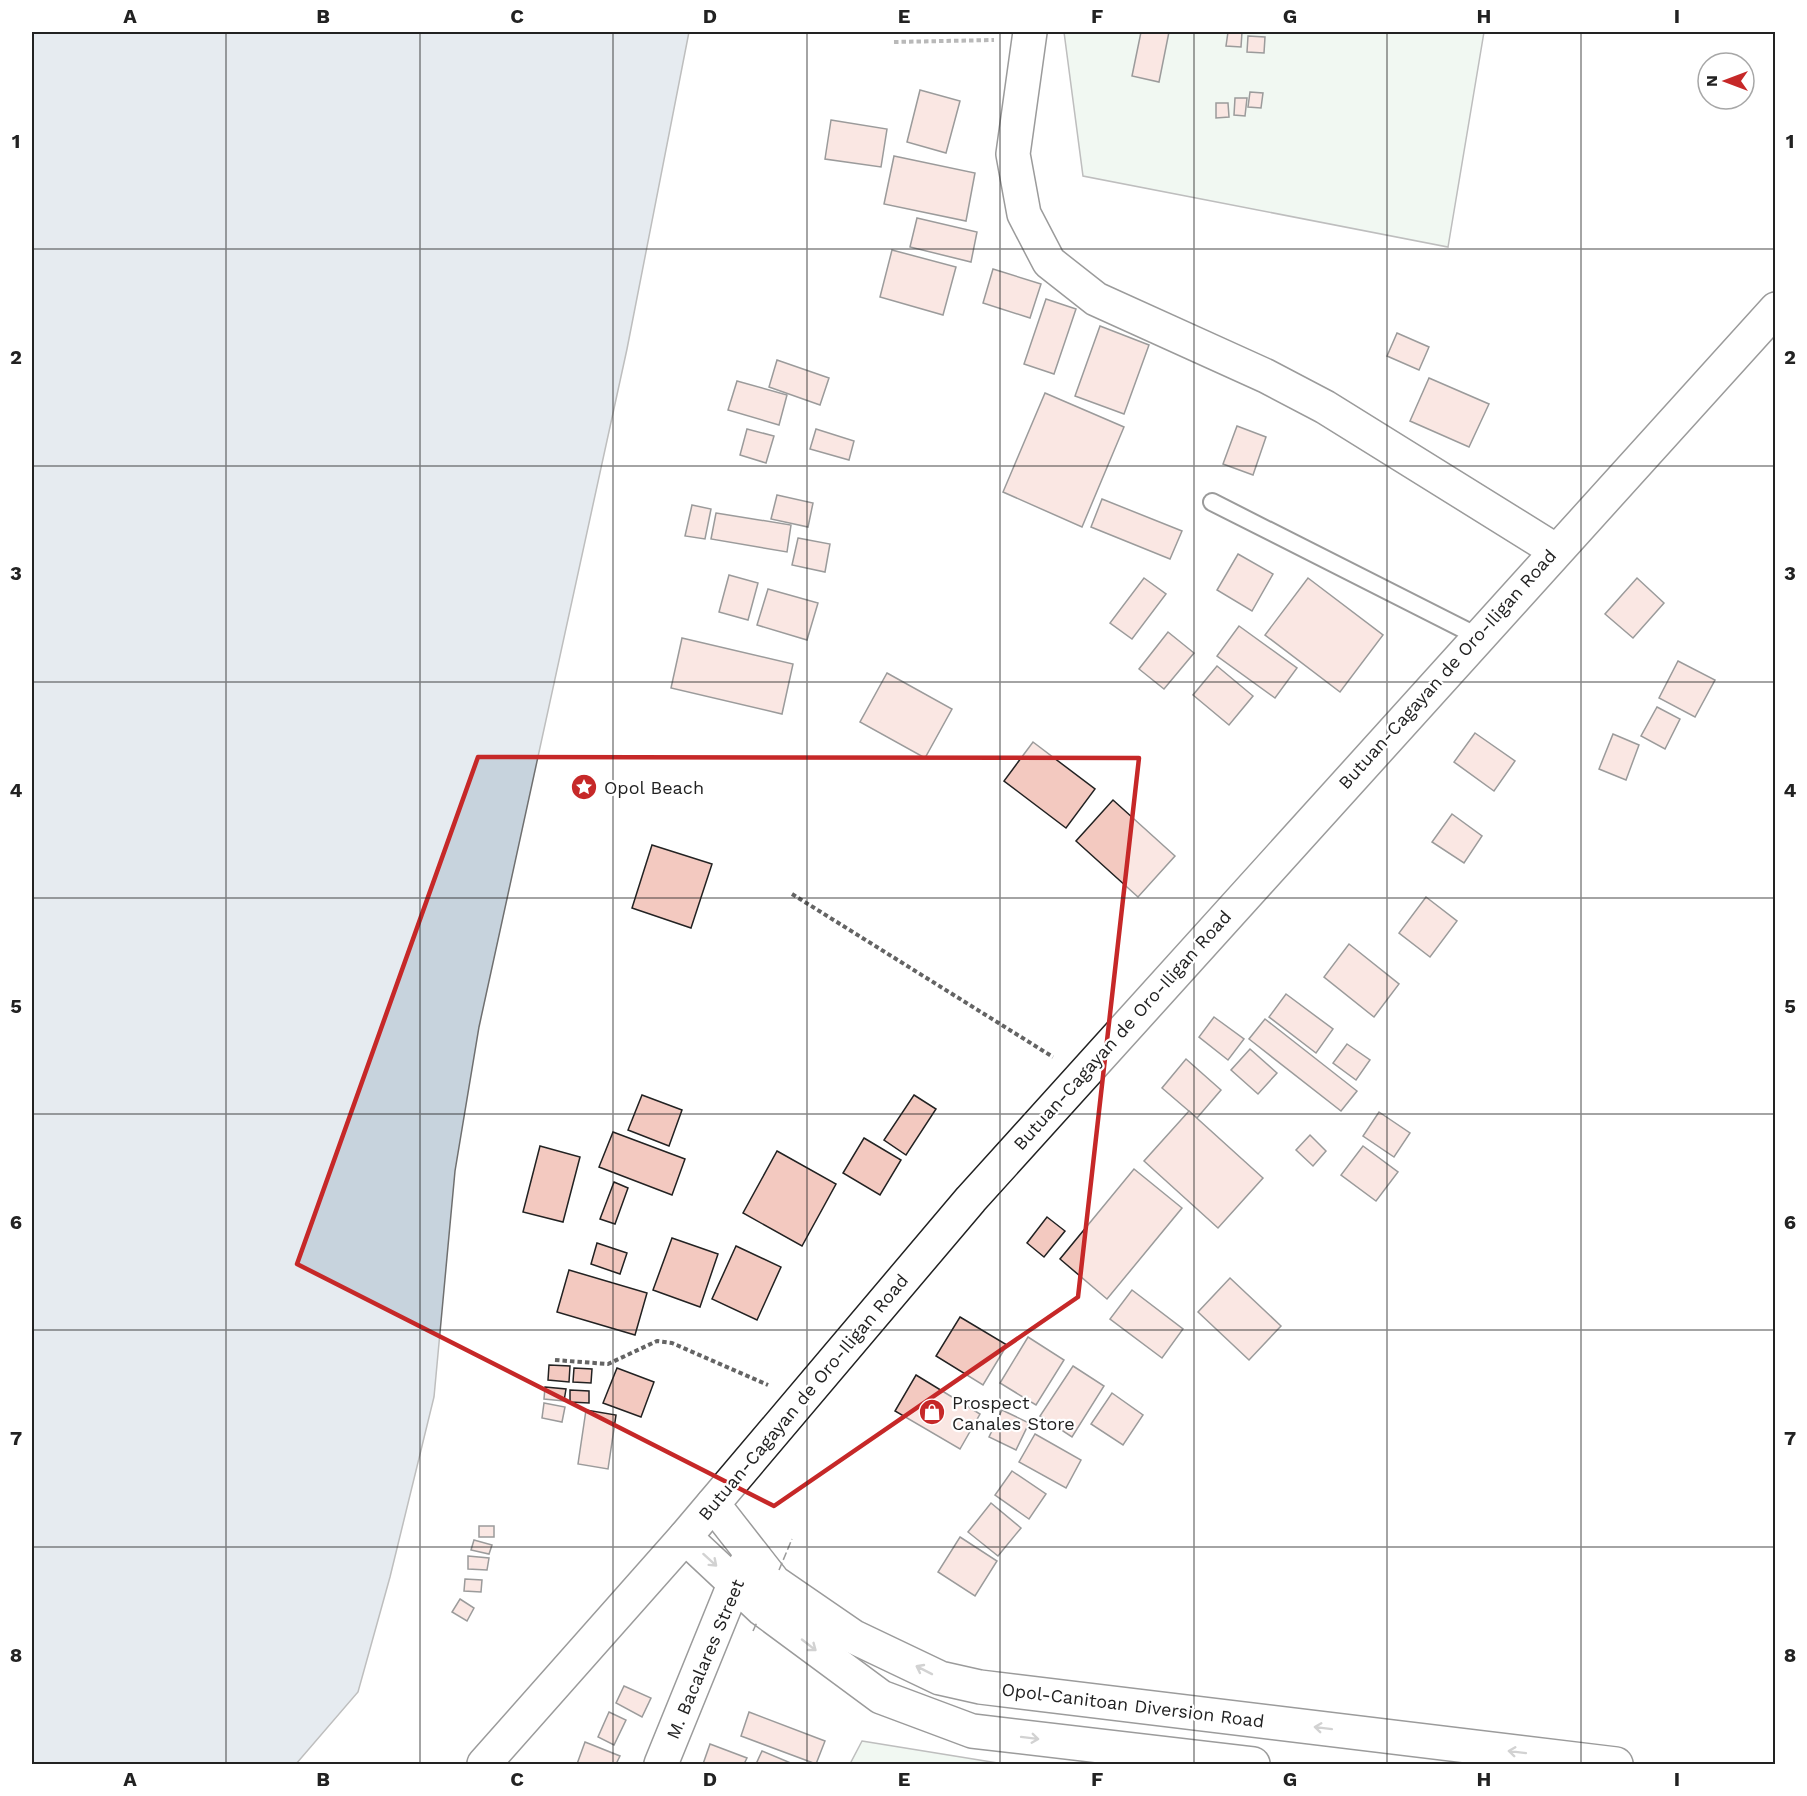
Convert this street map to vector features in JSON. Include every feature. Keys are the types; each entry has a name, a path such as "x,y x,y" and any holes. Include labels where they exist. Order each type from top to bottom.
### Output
{"main road":[{"path":"1029,38 1013,154 1024,214 1049,262 1096,299 1246,366 1325,407 1555,550"},
{"name":"Butuan-Cagayan de Oro-Iligan Road","path":"484,1764 685,1537 970,1198 1477,636 1776,309"},
{"name":"Opol-Canitoan Diversion Road","path":"713,1504 762,1609 881,1696 972,1731 1253,1764"},
{"name":"Opol-Canitoan Diversion Road","path":"685,1537 743,1569 774,1582 854,1637 940,1678 980,1687 1616,1764"},
{"name":"M. Bacalares Street","path":"661,1764 743,1569"}],"lane":[{"path":"1212,502 1477,636"}],"path":[{"path":"894,42 1029,38"},
{"path":"792,894 1082,1074"},
{"path":"555,1360 608,1364 657,1341 672,1343 802,1400"}],"highlighted area":[{"path":"478,757 1139,758 1078,1297 774,1506 297,1264"}],"green space":[{"path":"1064,32 1484,32 1448,247 1083,176"},
{"path":"862,1741 1004,1764 850,1764"}],"shaded area":[{"path":"32,32 689,32 627,349 479,1027 455,1171 434,1397 390,1577 358,1692 296,1764 32,1764"}],"building":[{"path":"1141,32 1169,32 1159,82 1132,76"},
{"path":"1228,32 1242,32 1241,47 1226,46"},
{"path":"1248,36 1265,37 1264,53 1247,52"},
{"path":"920,90 960,101 946,153 907,142"},
{"path":"1250,92 1263,93 1261,108 1248,107"},
{"path":"1235,98 1247,98 1245,116 1234,115"},
{"path":"1216,103 1228,103 1229,117 1216,118"},
{"path":"831,120 887,129 881,167 825,159"},
{"path":"894,156 975,173 966,221 884,204"},
{"path":"917,218 977,232 971,262 910,247"},
{"path":"892,250 956,267 943,315 880,297"},
{"path":"993,269 1041,284 1030,318 983,303"},
{"path":"1046,299 1076,309 1054,374 1024,364"},
{"path":"1100,326 1149,345 1124,414 1075,396"},
{"path":"1397,333 1429,347 1419,370 1387,356"},
{"path":"777,360 829,378 820,405 769,387"},
{"path":"1429,378 1489,404 1469,447 1410,421"},
{"path":"737,381 787,395 779,425 728,410"},
{"path":"1045,393 1124,427 1082,527 1003,492"},
{"path":"1237,426 1266,437 1253,475 1223,464"},
{"path":"747,429 774,436 766,463 740,455"},
{"path":"816,429 854,441 849,460 810,449"},
{"path":"777,495 813,503 808,527 771,519"},
{"path":"1102,499 1182,531 1170,559 1091,527"},
{"path":"692,505 711,509 705,539 685,536"},
{"path":"716,513 791,525 787,552 711,539"},
{"path":"798,538 830,544 825,572 792,565"},
{"path":"1238,554 1273,574 1252,611 1217,590"},
{"path":"729,575 758,583 748,620 719,612"},
{"path":"1144,578 1166,594 1132,639 1110,623"},
{"path":"1308,578 1383,635 1340,692 1265,635"},
{"path":"1637,578 1664,603 1633,638 1605,614"},
{"path":"768,589 818,603 807,640 757,625"},
{"path":"1239,626 1297,668 1275,698 1217,656"},
{"path":"1168,632 1194,653 1164,689 1139,669"},
{"path":"682,638 793,664 782,714 671,688"},
{"path":"1678,661 1715,680 1695,717 1659,698"},
{"path":"1217,666 1253,696 1229,725 1193,695"},
{"path":"887,673 952,709 925,758 860,722"},
{"path":"1657,707 1680,719 1665,749 1641,736"},
{"path":"1475,733 1515,761 1494,791 1454,762"},
{"path":"1613,734 1639,745 1626,780 1599,769"},
{"path":"1033,742 1095,789 1066,828 1004,781"},
{"path":"1113,800 1175,856 1138,897 1076,841"},
{"path":"1452,814 1482,836 1464,863 1432,842"},
{"path":"652,845 712,864 691,928 632,908"},
{"path":"1426,897 1457,921 1430,957 1399,933"},
{"path":"1349,944 1399,984 1374,1017 1324,977"},
{"path":"1286,994 1333,1029 1316,1053 1269,1017"},
{"path":"1214,1017 1244,1039 1228,1060 1199,1037"},
{"path":"1265,1019 1357,1091 1341,1111 1249,1039"},
{"path":"1347,1044 1370,1060 1356,1080 1333,1063"},
{"path":"1250,1049 1277,1073 1258,1094 1231,1070"},
{"path":"1186,1059 1221,1090 1197,1118 1162,1088"},
{"path":"642,1095 682,1110 669,1146 628,1130"},
{"path":"914,1095 936,1109 906,1155 884,1140"},
{"path":"1189,1111 1263,1178 1218,1228 1144,1161"},
{"path":"1379,1112 1410,1133 1394,1157 1363,1136"},
{"path":"613,1132 685,1159 672,1195 599,1167"},
{"path":"1310,1135 1326,1151 1313,1166 1296,1150"},
{"path":"864,1138 901,1160 880,1195 843,1173"},
{"path":"540,1146 580,1157 563,1222 523,1212"},
{"path":"1363,1146 1398,1172 1376,1201 1341,1175"},
{"path":"777,1151 836,1184 802,1246 743,1213"},
{"path":"1134,1169 1182,1208 1107,1299 1060,1259"},
{"path":"614,1182 628,1188 615,1224 600,1219"},
{"path":"1047,1217 1065,1231 1044,1257 1027,1243"},
{"path":"672,1238 718,1254 700,1307 653,1290"},
{"path":"597,1243 627,1253 620,1274 591,1264"},
{"path":"736,1246 781,1267 757,1320 712,1299"},
{"path":"569,1270 647,1293 635,1335 557,1312"},
{"path":"1230,1278 1281,1326 1249,1360 1198,1312"},
{"path":"1132,1290 1183,1329 1162,1358 1110,1319"},
{"path":"960,1317 1007,1345 983,1385 936,1356"},
{"path":"1028,1337 1064,1360 1036,1405 1000,1383"},
{"path":"549,1365 570,1366 569,1382 548,1380"},
{"path":"1073,1366 1104,1386 1072,1437 1040,1416"},
{"path":"574,1368 592,1369 591,1383 573,1382"},
{"path":"617,1368 654,1382 641,1417 603,1403"},
{"path":"916,1375 980,1414 960,1449 895,1411"},
{"path":"545,1387 566,1389 564,1401 544,1399"},
{"path":"570,1390 589,1391 589,1403 570,1402"},
{"path":"1112,1393 1143,1415 1123,1445 1091,1424"},
{"path":"544,1403 565,1407 562,1422 542,1418"},
{"path":"586,1410 616,1415 608,1469 578,1464"},
{"path":"1002,1410 1029,1423 1016,1450 989,1437"},
{"path":"1035,1434 1081,1460 1066,1488 1019,1462"},
{"path":"1012,1471 1046,1494 1029,1519 995,1495"},
{"path":"991,1503 1021,1528 998,1556 968,1532"},
{"path":"479,1526 494,1526 494,1537 479,1537"},
{"path":"960,1537 997,1561 975,1596 938,1572"},
{"path":"474,1540 492,1545 489,1554 471,1550"},
{"path":"468,1556 489,1558 487,1570 468,1569"},
{"path":"465,1579 482,1580 481,1592 464,1591"},
{"path":"460,1599 474,1608 467,1621 452,1612"},
{"path":"624,1686 651,1698 642,1717 616,1703"},
{"path":"609,1712 626,1720 614,1745 598,1737"},
{"path":"749,1712 825,1741 816,1764 741,1736"},
{"path":"585,1742 620,1756 616,1764 577,1764"},
{"path":"710,1744 747,1758 744,1764 703,1764"},
{"path":"762,1751 793,1764 756,1764"}],"fence":[{"path":"779,1570 792,1539"},
{"path":"753,1631 757,1622"}],"place":[{"name":"Opol Beach","path":"584,787"},
{"name":"Prospect Canales Store","path":"932,1412"}]}
